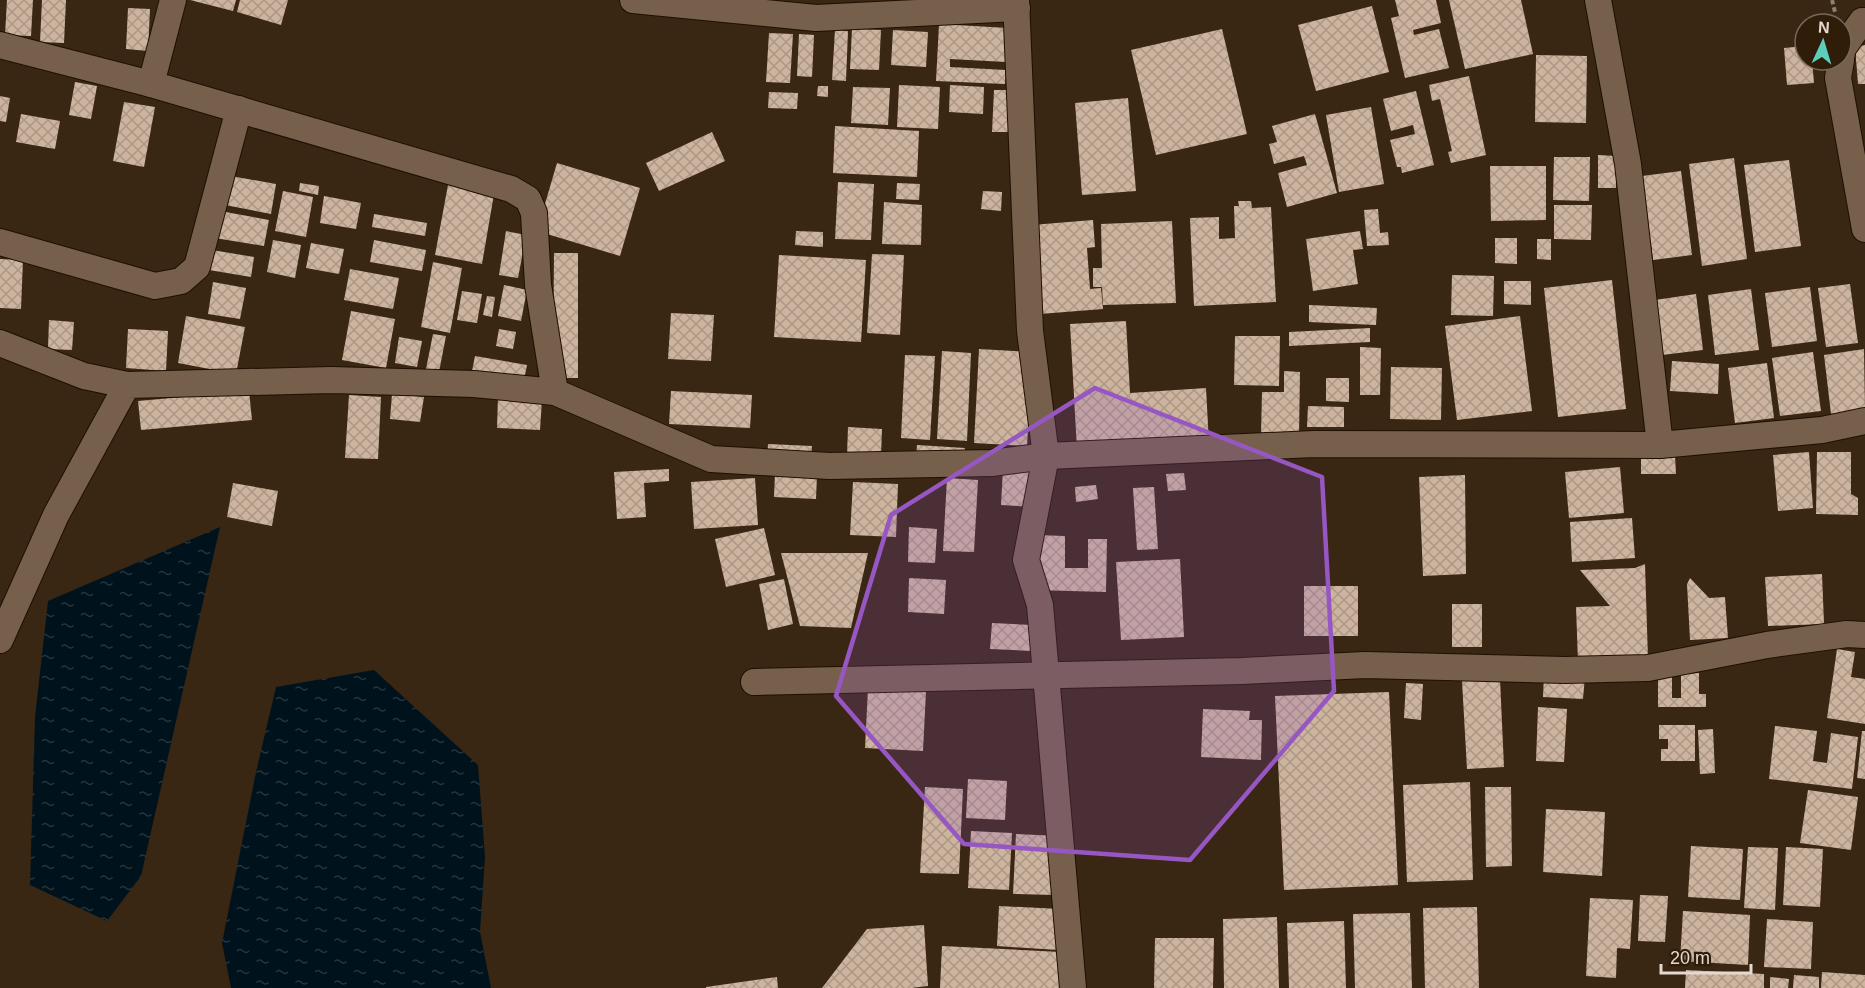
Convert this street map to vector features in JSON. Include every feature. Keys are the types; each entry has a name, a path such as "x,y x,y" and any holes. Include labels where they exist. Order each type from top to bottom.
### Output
{"street":[{"path":"151,84 172,0"},
{"path":"633,0 816,18 1017,4 1030,331 1046,456 1026,560 1040,605 1072,988"},
{"path":"1598,0 1628,164 1660,445"},
{"path":"1853,34 1865,21"},
{"path":"0,45 239,109 511,189 528,199 534,213 538,285 555,392"},
{"path":"1839,72 1838,78 1865,229"},
{"path":"0,242 155,286 181,281 197,267 239,109"},
{"path":"0,343 84,376 127,385 331,380 474,384 555,392 711,459 829,466 991,463 1046,456 1314,444 1660,445 1822,430 1865,421"},
{"path":"0,640 56,515 127,385"},
{"path":"754,682 1242,671 1365,665 1565,670 1648,668 1767,645 1847,634 1865,635"}],"highlighted area":[{"path":"1095,388 1322,477 1334,691 1190,860 964,844 836,696 891,515"}],"water":[{"path":"220,527 141,876 107,921 30,885 35,717 48,601"},
{"path":"374,670 478,765 485,857 480,932 491,988 231,988 222,943 256,772 276,687"}],"building":[{"path":"7,0 33,0 31,36 5,35"},
{"path":"42,0 66,0 64,43 40,42"},
{"path":"190,0 236,0 233,11"},
{"path":"240,0 288,0 281,25 237,12"},
{"path":"1395,0 1436,0 1441,23 1413,30 1414,35 1439,29 1449,68 1405,78 1391,18 1399,16"},
{"path":"1449,0 1521,0 1533,54 1465,69"},
{"path":"1372,6 1389,72 1316,91 1298,25"},
{"path":"128,8 150,9 148,51 126,49"},
{"path":"939,24 1008,28 1006,62 950,59 950,67 1006,70 1005,84 936,81"},
{"path":"852,29 881,30 879,70 850,69"},
{"path":"1222,29 1247,134 1156,155 1131,50"},
{"path":"835,30 848,31 846,81 832,80"},
{"path":"893,30 928,32 926,67 891,65"},
{"path":"769,33 793,34 790,83 766,82"},
{"path":"799,34 814,35 812,77 797,76"},
{"path":"1865,45 1865,84 1858,84 1855,47"},
{"path":"1793,47 1793,72 1813,72 1814,83 1787,85 1784,48"},
{"path":"1536,55 1587,56 1586,123 1535,122"},
{"path":"1469,76 1486,155 1451,163 1448,152 1452,151 1440,99 1432,101 1429,85"},
{"path":"75,82 97,86 91,119 69,115"},
{"path":"899,85 940,87 938,129 897,127"},
{"path":"950,85 984,87 983,114 949,112"},
{"path":"818,86 828,86 828,97 817,96"},
{"path":"853,87 890,88 888,125 851,123"},
{"path":"994,90 1013,90 1011,132 992,132"},
{"path":"1416,91 1434,165 1402,173 1401,167 1397,167 1390,140 1415,134 1413,125 1391,131 1383,99"},
{"path":"769,92 798,93 797,109 768,108"},
{"path":"0,96 10,98 6,122 0,121"},
{"path":"1128,98 1136,191 1082,195 1075,103"},
{"path":"124,102 155,107 144,167 113,161"},
{"path":"1371,107 1384,184 1339,192 1326,115"},
{"path":"21,114 60,121 55,149 16,142"},
{"path":"1315,114 1337,193 1287,207 1278,173 1307,165 1304,156 1274,164 1269,144 1277,142 1272,126"},
{"path":"835,126 919,131 917,177 833,173"},
{"path":"712,132 725,161 659,191 646,163"},
{"path":"1598,155 1616,156 1616,188 1598,188"},
{"path":"1554,157 1590,157 1589,201 1553,200"},
{"path":"1734,158 1747,259 1702,266 1689,164"},
{"path":"1789,160 1801,246 1755,252 1744,165"},
{"path":"557,163 640,188 620,256 537,231"},
{"path":"1490,166 1546,166 1546,220 1491,221"},
{"path":"1681,171 1692,255 1653,260 1642,176"},
{"path":"225,175 276,184 271,214 220,204"},
{"path":"838,182 874,184 871,240 835,239"},
{"path":"300,183 319,186 318,195 299,191"},
{"path":"897,183 920,184 919,200 896,199"},
{"path":"448,185 494,194 482,264 435,255"},
{"path":"283,191 313,197 306,237 275,231"},
{"path":"983,191 1002,192 1001,211 981,209"},
{"path":"324,196 361,203 356,229 320,223"},
{"path":"1238,201 1251,201 1252,208 1271,207 1276,302 1194,306 1190,218 1219,217 1219,239 1235,238 1234,206 1239,206"},
{"path":"884,202 922,205 921,245 882,244"},
{"path":"1554,205 1592,205 1591,240 1554,239"},
{"path":"1378,209 1380,233 1388,232 1389,245 1367,246 1364,210"},
{"path":"220,211 269,220 264,246 215,238"},
{"path":"374,214 427,223 425,236 372,227"},
{"path":"1093,220 1095,247 1087,248 1090,289 1101,288 1103,309 1040,314 1032,225"},
{"path":"1172,221 1176,303 1103,305 1102,287 1093,287 1093,268 1102,268 1101,224"},
{"path":"506,231 526,235 518,278 499,275"},
{"path":"796,231 823,232 823,247 795,245"},
{"path":"1360,231 1363,249 1353,250 1358,284 1313,291 1306,239"},
{"path":"1495,238 1517,238 1517,264 1495,263"},
{"path":"1537,239 1551,239 1551,260 1537,259"},
{"path":"273,240 301,245 295,278 267,272"},
{"path":"374,240 426,250 422,271 370,262"},
{"path":"311,243 344,249 339,274 306,268"},
{"path":"212,250 254,257 251,277 209,270"},
{"path":"554,253 578,253 578,378 553,378"},
{"path":"872,254 904,255 900,335 867,333"},
{"path":"779,255 866,260 861,342 774,337"},
{"path":"0,259 23,260 21,309 0,308"},
{"path":"433,262 462,268 450,333 421,327"},
{"path":"350,269 399,278 393,309 344,300"},
{"path":"1452,275 1494,276 1493,316 1451,315"},
{"path":"1612,280 1626,409 1558,417 1544,288"},
{"path":"1504,281 1531,281 1531,305 1504,304"},
{"path":"213,282 246,288 240,319 208,314"},
{"path":"1850,284 1858,343 1826,347 1818,288"},
{"path":"504,285 527,290 521,321 498,316"},
{"path":"1810,287 1817,341 1772,347 1765,293"},
{"path":"1751,289 1759,350 1715,355 1708,295"},
{"path":"462,291 482,294 477,323 457,320"},
{"path":"1696,294 1703,350 1662,355 1655,300"},
{"path":"487,296 495,297 492,317 483,315"},
{"path":"1309,305 1377,308 1376,325 1309,322"},
{"path":"351,311 395,319 386,368 342,360"},
{"path":"671,313 714,315 711,361 668,359"},
{"path":"186,316 245,327 236,374 178,363"},
{"path":"1520,316 1532,411 1457,420 1445,326"},
{"path":"49,320 74,322 72,350 48,349"},
{"path":"1126,321 1130,393 1206,388 1209,443 1077,450 1070,324"},
{"path":"1370,328 1370,342 1289,346 1289,332"},
{"path":"128,329 168,331 166,371 126,368"},
{"path":"499,329 516,332 513,349 496,346"},
{"path":"433,334 446,336 439,372 426,369"},
{"path":"1235,336 1280,336 1279,386 1234,385"},
{"path":"399,337 422,341 417,367 395,363"},
{"path":"1360,347 1381,348 1380,395 1360,395"},
{"path":"979,349 1032,352 1027,446 974,443"},
{"path":"1864,349 1865,409 1831,414 1824,355"},
{"path":"942,351 971,353 967,441 937,439"},
{"path":"1813,352 1821,411 1780,416 1772,358"},
{"path":"905,355 935,356 930,440 901,438"},
{"path":"475,356 527,365 523,385 471,376"},
{"path":"1672,361 1719,364 1718,394 1670,391"},
{"path":"1767,363 1774,418 1735,423 1728,368"},
{"path":"1391,367 1442,368 1441,420 1390,419"},
{"path":"1284,371 1300,372 1299,435 1261,434 1262,392 1284,392"},
{"path":"1326,378 1349,378 1349,402 1326,401"},
{"path":"249,391 252,420 141,430 138,401"},
{"path":"671,391 752,395 750,428 669,424"},
{"path":"392,394 424,397 420,422 390,419"},
{"path":"349,395 381,397 378,459 345,458"},
{"path":"498,397 542,399 540,430 497,428"},
{"path":"1308,406 1344,407 1344,427 1307,427"},
{"path":"848,427 882,429 881,456 847,455"},
{"path":"768,444 812,446 811,462 767,460"},
{"path":"917,445 965,448 964,460 916,457"},
{"path":"1809,452 1813,508 1778,511 1773,455"},
{"path":"1817,452 1851,452 1851,494 1858,498 1858,515 1816,514"},
{"path":"1675,455 1676,474 1641,474 1641,456"},
{"path":"1620,467 1624,513 1569,518 1565,472"},
{"path":"669,469 669,481 644,483 646,517 617,519 614,472"},
{"path":"1003,469 1037,471 1035,507 1001,505"},
{"path":"775,473 817,475 816,499 774,497"},
{"path":"1184,473 1186,490 1168,491 1166,474"},
{"path":"1465,475 1466,574 1423,576 1419,477"},
{"path":"755,478 758,525 694,529 691,482"},
{"path":"947,478 978,480 974,552 943,551"},
{"path":"853,482 898,484 896,537 850,535"},
{"path":"233,483 278,491 272,526 227,517"},
{"path":"1096,485 1098,499 1076,502 1075,487"},
{"path":"1154,487 1158,549 1137,550 1133,488"},
{"path":"1632,518 1635,558 1572,562 1570,522"},
{"path":"909,527 937,529 935,563 908,562"},
{"path":"764,528 775,575 726,587 715,539"},
{"path":"1036,535 1065,536 1065,568 1088,568 1088,539 1107,539 1106,592 1035,590"},
{"path":"781,553 868,553 851,628 800,626"},
{"path":"1180,559 1184,637 1121,640 1116,562"},
{"path":"1645,564 1648,659 1578,662 1576,607 1610,606 1580,570 1635,568"},
{"path":"1822,574 1824,624 1768,626 1765,577"},
{"path":"909,578 946,580 944,614 908,612"},
{"path":"1690,578 1709,598 1725,597 1728,638 1690,640 1687,584"},
{"path":"784,579 793,624 768,630 759,584"},
{"path":"1304,586 1358,586 1358,636 1304,636"},
{"path":"1452,604 1482,604 1482,647 1452,647"},
{"path":"992,623 1032,625 1031,651 990,649"},
{"path":"1837,649 1855,652 1851,677 1865,679 1865,724 1827,718"},
{"path":"1699,673 1699,694 1706,694 1706,707 1658,707 1658,675 1672,675 1672,698 1681,698 1681,674"},
{"path":"1544,674 1585,676 1583,699 1543,697"},
{"path":"1500,679 1504,767 1467,769 1462,681"},
{"path":"1406,683 1423,684 1421,720 1404,718"},
{"path":"868,688 926,691 923,751 865,748"},
{"path":"1389,692 1398,885 1284,890 1275,696"},
{"path":"1538,707 1567,709 1564,762 1536,761"},
{"path":"1203,709 1250,711 1249,720 1262,720 1261,760 1201,757"},
{"path":"1659,725 1695,725 1695,761 1661,761 1661,749 1668,749 1668,739 1659,739"},
{"path":"1775,726 1817,731 1813,761 1827,763 1831,733 1858,737 1852,789 1769,779"},
{"path":"1713,729 1715,773 1700,774 1698,730"},
{"path":"1862,731 1865,731 1865,779 1857,778"},
{"path":"968,779 1007,781 1005,820 966,818"},
{"path":"1470,782 1473,880 1407,882 1403,785"},
{"path":"925,787 963,789 959,874 920,873"},
{"path":"1485,787 1511,787 1512,866 1486,867"},
{"path":"1808,790 1858,797 1851,850 1800,843"},
{"path":"1546,809 1605,812 1602,876 1543,872"},
{"path":"971,831 1012,833 1009,890 968,888"},
{"path":"1016,834 1058,836 1054,895 1013,894"},
{"path":"1691,846 1743,849 1740,900 1688,897"},
{"path":"1748,847 1778,848 1775,910 1744,908"},
{"path":"1786,847 1823,849 1820,907 1783,905"},
{"path":"1640,895 1668,896 1665,942 1638,941"},
{"path":"1590,898 1633,900 1630,949 1617,948 1616,978 1586,976"},
{"path":"999,906 1060,909 1058,950 997,946"},
{"path":"1477,907 1479,988 1425,988 1423,908"},
{"path":"1683,911 1750,915 1748,965 1680,961"},
{"path":"1410,913 1412,988 1355,988 1353,914"},
{"path":"1277,917 1279,988 1224,988 1223,919"},
{"path":"1767,919 1813,922 1811,969 1764,967"},
{"path":"1344,921 1346,988 1289,988 1287,923"},
{"path":"924,925 928,986 822,988 867,929"},
{"path":"1155,938 1214,938 1213,988 1154,988"},
{"path":"942,946 1061,952 1059,988 940,988"},
{"path":"1686,970 1764,974 1764,988 1685,988"},
{"path":"1822,972 1865,975 1865,988 1821,988"},
{"path":"1794,975 1819,977 1819,988 1793,988"},
{"path":"777,977 778,988 706,988 706,987"},
{"path":"1770,977 1789,979 1788,988 1770,988"}]}
